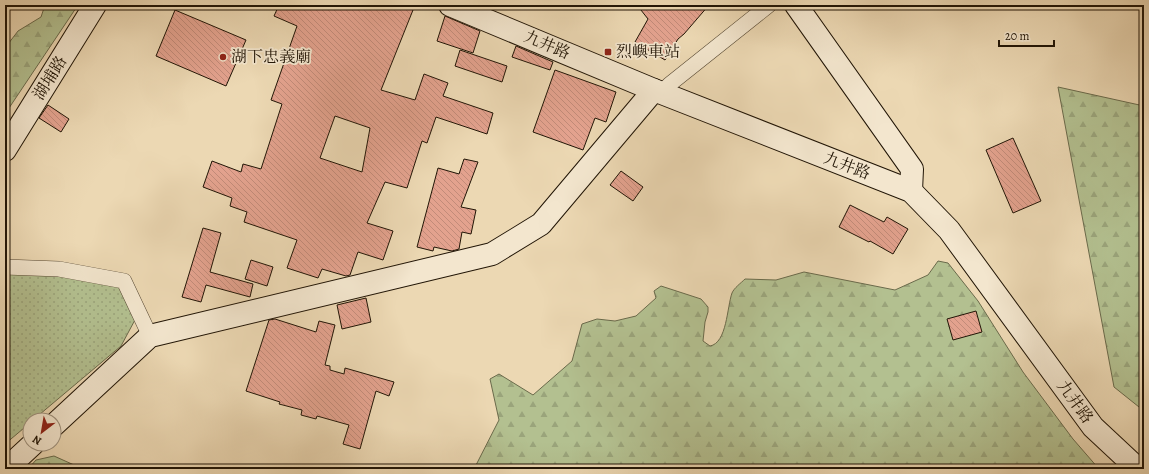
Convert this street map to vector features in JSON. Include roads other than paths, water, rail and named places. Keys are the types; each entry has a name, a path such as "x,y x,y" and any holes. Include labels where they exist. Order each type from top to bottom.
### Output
{"main road":[{"name":"湖埔路","path":"5,150 95,5"},
{"name":"九井路","path":"450,5 658,92 911,191 950,230 1093,427 1138,469"},
{"path":"796,5 912,168 911,191"},
{"path":"62,418 150,336 492,254 541,224 658,92"},
{"path":"6,469 24,452"}],"street":[{"path":"658,92 769,5"},
{"path":"5,266 59,269 124,281 150,336"}],"place":[{"name":"烈嶼車站","path":"608,52"},
{"name":"湖下忠義廟","path":"223,57"}]}
